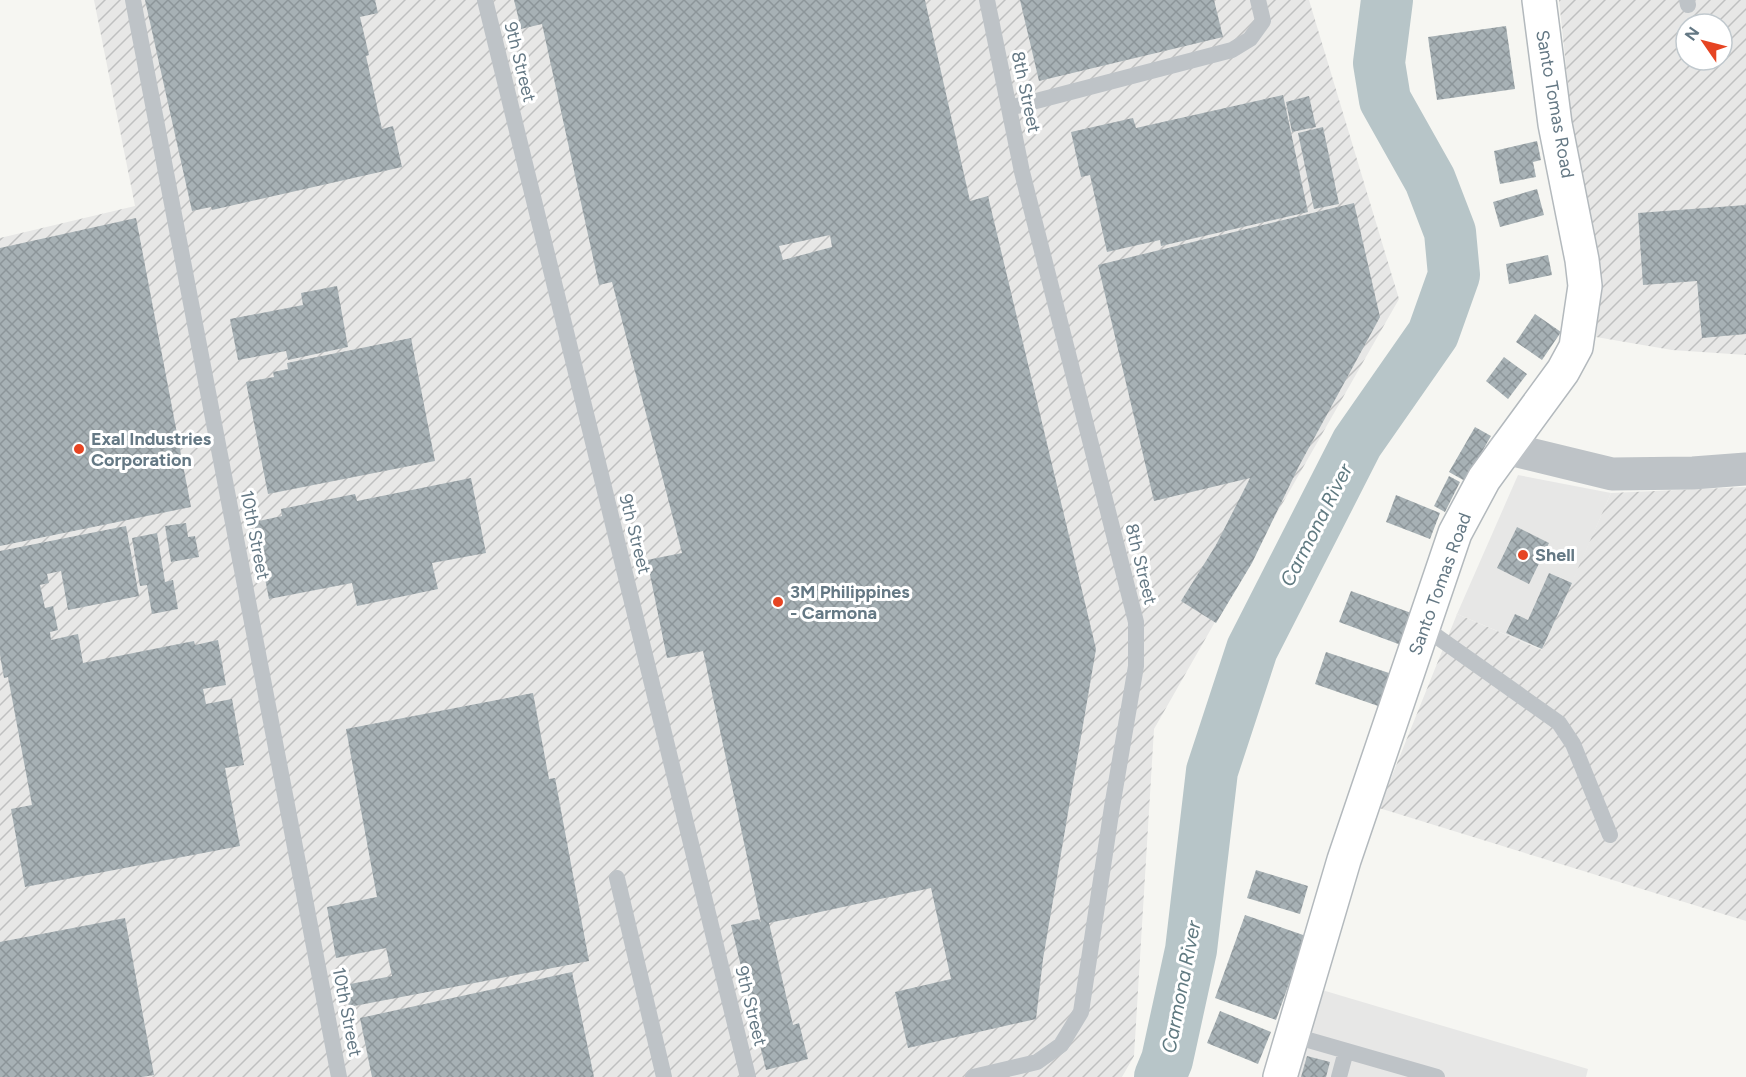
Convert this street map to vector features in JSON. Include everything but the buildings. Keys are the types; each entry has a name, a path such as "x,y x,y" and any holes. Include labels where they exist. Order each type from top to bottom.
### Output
{"street":[{"name":"Santo Tomas Road","path":"1280,1077 1344,860 1455,533 1484,479 1563,371 1576,347 1585,286 1571,200 1555,124 1539,0"},
{"path":"1505,448 1612,474 1693,473 1746,469"}],"lane":[{"name":"10th Street","path":"133,0 339,1077"},
{"name":"9th Street","path":"485,0 748,1077"},
{"name":"8th Street","path":"973,1077 1037,1062 1061,1046 1081,1012 1112,807 1137,666 1136,622 1022,172 987,0"},
{"path":"1009,108 1232,50 1250,39 1263,21 1258,0"},
{"path":"1422,627 1559,723 1572,744 1610,835"},
{"path":"617,878 664,1077"},
{"path":"1292,1035 1437,1077"},
{"path":"1339,1077 1346,1051"}],"shaded area":[{"path":"94,0 1309,0 1399,299 1154,729 1134,1056 1122,1077 0,1077 0,238 135,206"},
{"path":"1559,0 1746,0 1746,355 1672,350 1596,337 1600,285 1589,206 1572,123"},
{"path":"1518,475 1611,493 1543,650 1457,614"},
{"path":"1746,487 1746,921 1379,808 1457,614 1542,650 1611,493"},
{"path":"1322,990 1588,1069 1586,1077 1296,1077"}],"waterway":[{"name":"Carmona River","path":"1160,1077 1167,1060 1191,950 1212,771 1252,649 1357,443 1433,334 1454,275 1450,232 1430,180 1385,100 1379,63 1387,0"}],"place":[{"name":"Exal Industries Corporation","path":"79,449"},
{"name":"Shell","path":"1523,555"},
{"name":"3M Philippines - Carmona","path":"778,602"}]}
